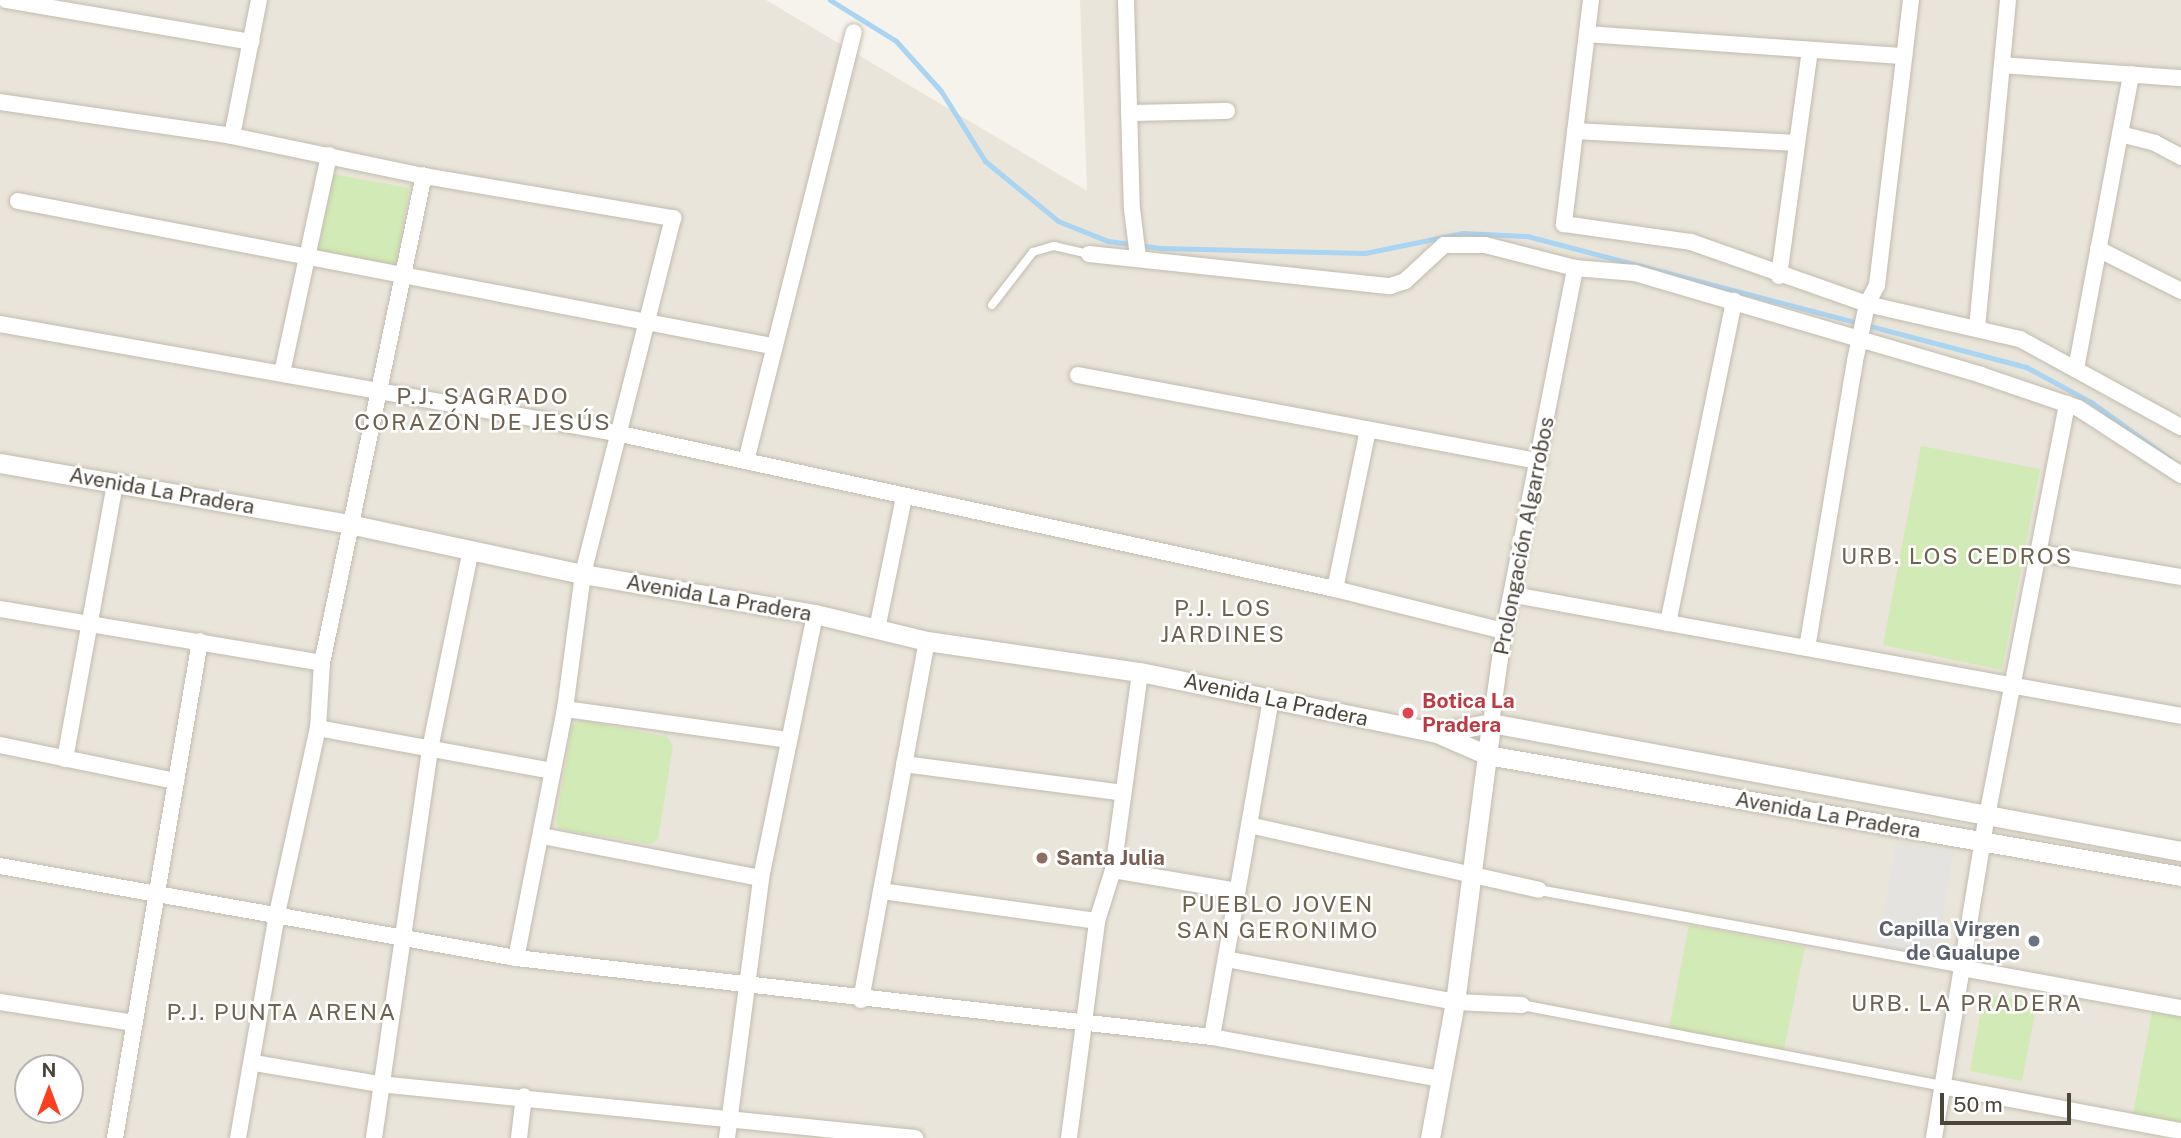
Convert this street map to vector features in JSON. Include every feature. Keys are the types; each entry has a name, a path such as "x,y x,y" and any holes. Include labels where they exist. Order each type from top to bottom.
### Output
{"street":[{"path":"6,0 251,42"},
{"path":"232,136 259,0"},
{"path":"1126,0 1129,113 1138,250"},
{"path":"1591,0 1564,224 1691,242 1867,307 2020,339 2181,427"},
{"path":"1807,648 1860,335 1867,307 1877,285 1910,0"},
{"path":"1977,328 2008,0"},
{"path":"746,461 772,346 854,32"},
{"path":"1587,34 1904,56"},
{"path":"1779,276 1810,50"},
{"path":"2003,65 2181,78"},
{"path":"2076,369 2131,74"},
{"path":"0,102 232,136 424,176 673,218 649,322 616,433 583,574 565,709 516,958"},
{"path":"1129,113 1227,111"},
{"path":"1575,131 1797,143"},
{"path":"2120,134 2155,143 2181,157"},
{"path":"282,373 329,155"},
{"path":"239,1138 254,1063 277,914 318,728 322,663 424,176"},
{"path":"18,201 772,346"},
{"path":"1089,254 1138,250 1390,286 1405,281 1444,245 1485,245 1575,268 1634,273 1860,335 2067,404 2181,475"},
{"path":"2098,249 2181,291"},
{"name":"Prolongación Algarrobos","path":"1430,1138 1455,1002 1504,631 1514,595 1575,268"},
{"path":"1668,623 1734,301"},
{"path":"0,324 616,433 1335,589 1504,631"},
{"path":"1078,374 1539,461"},
{"path":"1934,1138 1987,816 2067,404"},
{"path":"1335,589 1368,429"},
{"name":"Avenida La Pradera","path":"0,463 349,524 583,574 815,614 927,641 1140,672 1437,733 1487,755 2181,876"},
{"path":"65,759 87,623 116,483"},
{"path":"877,629 904,497"},
{"path":"374,1138 379,1084 430,749 471,549"},
{"path":"2040,553 2181,577"},
{"path":"1514,595 2181,716"},
{"path":"0,609 322,663"},
{"path":"727,1138 744,987 761,878 787,740 815,614"},
{"path":"115,1138 200,641"},
{"path":"861,1000 927,641"},
{"path":"1069,1138 1097,921 1112,870 1140,672"},
{"path":"1212,1037 1271,699"},
{"path":"565,709 787,740"},
{"name":"Avenida La Pradera","path":"1437,733 1491,723 2181,851"},
{"path":"318,728 551,771"},
{"path":"0,745 176,781"},
{"path":"904,764 1124,793"},
{"path":"1249,825 1539,890 2181,1008"},
{"path":"542,836 761,878"},
{"path":"0,866 516,958 744,987 1084,1021 1212,1037 1441,1079"},
{"path":"1112,870 1237,891"},
{"path":"881,891 1097,921"},
{"path":"1226,959 1455,1002 1522,1004 2181,1131"},
{"path":"0,1002 134,1023"},
{"path":"254,1063 379,1084 523,1096 863,1135 915,1138"},
{"path":"519,1138 523,1096"}],"lane":[{"path":"992,305 1033,252 1054,246 1089,254"}],"shaded area":[{"path":"0,0 766,0 1087,191 1080,0 2181,0 2181,1138 0,1138"},
{"path":"1896,842 1954,851 1936,956 1878,945"}],"green space":[{"path":"333,174 409,188 396,269 317,254"},
{"path":"1921,446 2040,469 2002,670 1883,645"},
{"path":"580,720 667,737 673,746 658,839 650,844 559,829 556,822 572,726"},
{"path":"1689,925 1805,947 1784,1050 1669,1028"},
{"path":"1984,994 2037,1003 2022,1081 1970,1071"},
{"path":"2153,1007 2181,1013 2181,1123 2133,1114"}],"waterway":[{"path":"830,0 896,41 941,91 985,161 1058,221 1108,241 1161,248 1365,253 1463,233 1527,236 2026,367 2091,402 2170,459"}],"place":[{"name":"Botica La Pradera","path":"1408,713"},
{"name":"Santa Julia","path":"1042,858"},
{"name":"Capilla Virgen de Gualupe","path":"2034,941"}],"district":[{"name":"P.J. SAGRADO CORAZÓN DE JESÚS","path":"483,409"},
{"name":"URB. LOS CEDROS","path":"1957,556"},
{"name":"P.J. LOS JARDINES","path":"1223,621"},
{"name":"PUEBLO JOVEN SAN GERONIMO","path":"1278,917"},
{"name":"URB. LA PRADERA","path":"1967,1003"},
{"name":"P.J. PUNTA ARENA","path":"282,1012"}]}
